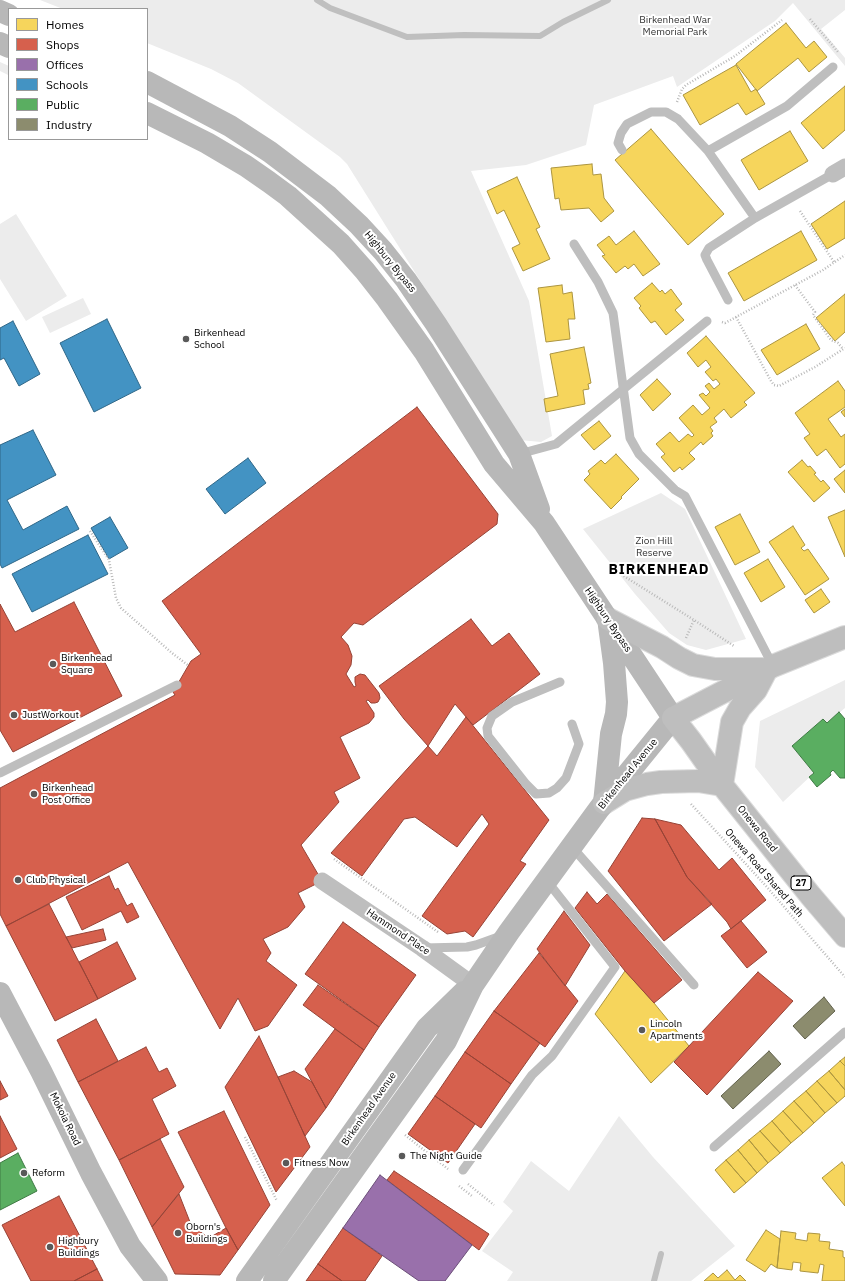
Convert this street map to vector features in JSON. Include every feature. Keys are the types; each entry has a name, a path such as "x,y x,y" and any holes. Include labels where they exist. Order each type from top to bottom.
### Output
{"main road":[{"name":"Highbury Bypass","path":"148,83 230,126 270,152 328,196 359,225 383,251 436,324 519,454 544,523"},
{"name":"Highbury Bypass","path":"148,114 207,143 246,166 288,196 341,244 387,300 424,351 494,464 544,523 673,718"},
{"path":"608,619 693,665 715,669 770,667"},
{"path":"604,803 611,734 616,714 617,702 614,663 608,619"},
{"name":"Birkenhead Avenue","path":"274,1281 446,1040 473,985 509,932 604,803 673,718 770,667 845,637"},
{"path":"604,803 625,790 647,784 698,781 722,785 732,722 740,708 756,690 770,667"},
{"name":"Onewa Road","path":"673,718 722,785 805,889 845,936"},
{"name":"Birkenhead Avenue","path":"247,1281 427,1028 473,985"},
{"name":"Mokoia Road","path":"0,993 130,1246 157,1281"},
{"name":"Mokoia Road","path":"130,1246 137,1281"}],"street":[{"name":"Hammond Place","path":"322,881 422,948 473,985"}],"lane":[{"path":"708,151 787,106 833,67"},
{"path":"622,150 618,143 621,133 627,124 651,112 666,112 672,115 678,119 708,151 755,218"},
{"path":"728,300 705,255 709,248 755,218 839,171"},
{"path":"574,244 598,282 613,313 630,438 639,454 675,490 686,496 770,667"},
{"path":"519,454 556,444 707,321"},
{"path":"560,682 512,702 492,716 487,728 488,736 526,784 536,794 549,793 557,788 566,778 579,744 572,724"},
{"path":"0,773 177,685"},
{"path":"572,847 694,985"},
{"path":"463,1170 532,1075 552,1056 615,967 547,881"},
{"path":"422,948 467,947 509,932"},
{"path":"714,1147 845,1032"}],"path":[{"path":"810,19 840,55"},
{"path":"672,115 682,88 735,56 782,20"},
{"path":"802,214 834,262"},
{"path":"732,320 823,270 845,255"},
{"path":"736,317 774,385 779,386 815,367 844,348 831,340 813,315 814,312 795,285"},
{"path":"90,531 109,560 116,598 121,608 189,666"},
{"path":"611,568 737,648"},
{"path":"685,641 694,620"},
{"name":"Onewa Road Shared Path","path":"688,802 693,805 845,977"},
{"path":"334,859 444,936"},
{"path":"403,1134 413,1142"},
{"path":"245,1137 279,1205"},
{"path":"459,1186 472,1196"}],"green space":[{"name":"Birkenhead War Memorial Park","path":"40,0 845,0 845,10 821,29 845,58 845,66 793,3 775,21 677,87 673,76 594,105 586,145 526,165 471,171 529,301 552,436 541,442 520,440 347,164 340,157 238,83 211,69 148,43 148,8 60,8"},
{"path":"0,62 8,66 8,75 0,71"},
{"path":"16,214 67,296 26,321 0,279 0,224"},
{"path":"83,298 91,314 50,333 42,317"},
{"name":"Zion Hill Reserve","path":"661,493 685,509 746,639 706,650 687,645 669,633 635,594 583,529"},
{"path":"845,680 845,708 827,723 823,719 792,746 814,773 783,802 755,767 760,721"},
{"path":"619,1116 653,1157 735,1246 691,1281 507,1281 513,1272 482,1251 513,1211 503,1202 531,1161 569,1191"}],"building: Homes":[{"path":"786,23 806,48 814,41 827,57 809,72 798,58 757,91 736,64"},
{"path":"736,65 751,92 756,89 765,104 746,115 738,103 700,125 683,95"},
{"path":"845,86 845,130 823,149 801,123"},
{"path":"651,129 724,214 688,245 615,160"},
{"path":"790,131 808,161 759,190 741,160"},
{"path":"592,164 593,175 601,174 604,198 614,211 601,222 589,208 561,210 559,198 555,199 551,168"},
{"path":"517,177 540,227 536,229 550,259 523,271 512,248 520,244 504,210 497,214 487,191"},
{"path":"845,201 845,238 827,249 811,224"},
{"path":"634,231 660,264 643,276 634,264 628,269 625,266 616,273 602,256 605,255 597,245 609,236 616,245"},
{"path":"801,231 817,260 744,301 728,273"},
{"path":"652,283 660,292 662,290 665,294 671,289 682,304 675,310 684,320 666,335 655,321 651,323 639,308 641,306 634,298"},
{"path":"562,285 563,294 572,292 575,319 568,319 570,339 546,342 538,288"},
{"path":"845,294 845,332 835,341 816,318"},
{"path":"806,324 820,349 777,375 761,350"},
{"path":"706,336 755,393 744,402 747,405 731,418 724,409 714,418 717,422 710,427 713,431 711,433 713,436 703,445 701,442 689,453 695,459 682,470 680,467 674,472 661,457 665,454 656,444 670,432 679,442 688,434 692,437 694,435 679,418 693,405 702,415 710,408 699,395 703,393 706,396 710,392 705,386 709,383 714,389 720,384 716,379 713,381 705,372 711,367 706,360 698,367 687,353"},
{"path":"584,347 591,383 588,384 589,389 583,390 585,404 546,412 544,399 558,396 550,354"},
{"path":"657,379 671,394 653,411 640,395"},
{"path":"838,381 845,391 845,407 828,419 841,437 845,434 845,464 840,468 826,449 817,456 804,438 810,434 795,413"},
{"path":"845,409 845,417 841,412"},
{"path":"599,421 611,436 594,450 581,435"},
{"path":"616,454 639,479 611,509 584,480 590,474 588,471 601,460 605,464"},
{"path":"802,460 808,467 810,466 816,473 814,474 821,482 823,480 830,488 814,502 788,472"},
{"path":"845,470 845,493 834,479"},
{"path":"845,510 845,557 828,517"},
{"path":"740,514 760,552 735,565 715,527"},
{"path":"793,526 805,545 801,548 804,551 808,549 829,579 805,595 769,542"},
{"path":"768,559 785,587 761,602 744,573"},
{"path":"821,589 830,602 814,613 805,600"},
{"name":"Lincoln Apartments","path":"625,971 654,1003 689,1046 651,1083 595,1014"},
{"path":"845,1057 845,1066 840,1061"},
{"path":"840,1061 845,1066 845,1090 829,1071"},
{"path":"829,1071 845,1090 845,1096 837,1103 817,1081"},
{"path":"817,1081 837,1103 825,1113 806,1091"},
{"path":"806,1091 825,1113 814,1123 794,1101"},
{"path":"794,1101 814,1123 803,1133 783,1111"},
{"path":"783,1111 803,1133 791,1143 772,1121"},
{"path":"772,1121 791,1143 780,1153 760,1131"},
{"path":"760,1131 780,1153 768,1163 749,1140"},
{"path":"749,1140 768,1163 757,1173 738,1150"},
{"path":"738,1150 757,1173 746,1183 726,1160"},
{"path":"726,1160 746,1183 734,1193 715,1170"},
{"path":"842,1162 845,1166 845,1206 822,1178"},
{"path":"766,1230 780,1239 777,1268 771,1264 765,1272 746,1260"},
{"path":"781,1231 796,1233 795,1239 807,1241 808,1233 820,1234 819,1241 830,1242 829,1249 843,1251 843,1257 845,1258 845,1281 822,1281 824,1265 820,1264 818,1273 800,1271 801,1263 793,1262 792,1270 777,1268"},
{"path":"727,1270 735,1280 740,1275 746,1281 704,1281 713,1273 718,1278"}],"building: Shops":[{"path":"417,407 498,514 497,524 363,625 354,623 341,637 348,645 352,656 351,665 346,674 354,687 356,686 355,677 360,674 365,675 379,693 380,698 378,702 375,703 371,703 368,700 366,701 374,713 374,717 369,723 340,737 360,778 334,792 339,802 301,845 322,881 298,893 305,907 288,927 263,939 271,953 266,961 297,985 268,1026 255,1031 238,998 220,1029 128,862 6,926 0,914 0,788 175,695 173,692 191,661 201,654 162,601"},
{"name":"Birkenhead Square","path":"74,602 122,696 13,752 0,730 0,604 15,632"},
{"path":"471,619 492,646 509,633 540,674 473,725 455,704 428,746 404,719 379,686"},
{"path":"466,717 549,820 520,861 526,864 473,937 465,931 447,934 422,916 489,824 482,814 457,847 415,817 404,819 362,876 331,853 428,746 437,756"},
{"path":"642,818 655,819 687,877 712,904 664,941 608,871"},
{"path":"655,819 681,825 719,870 732,858 766,900 731,929 727,922 687,877"},
{"path":"109,876 115,890 118,888 127,906 132,903 139,917 127,923 121,911 82,930 66,897"},
{"path":"587,892 597,904 607,894 682,980 654,1003 625,971 575,908"},
{"path":"49,904 98,999 55,1021 6,926"},
{"path":"564,911 590,945 565,986 537,949"},
{"path":"741,921 767,952 747,968 721,936"},
{"path":"343,922 416,975 379,1027 305,974"},
{"path":"103,929 106,940 72,948 66,937"},
{"path":"117,942 136,979 98,999 79,962"},
{"path":"539,953 578,1001 545,1047 494,1011"},
{"path":"758,972 793,1001 707,1095 674,1062"},
{"path":"318,985 379,1027 364,1050 303,1005"},
{"path":"494,1011 540,1043 511,1084 465,1052"},
{"path":"96,1019 118,1061 78,1082 57,1040"},
{"path":"335,1029 364,1050 326,1108 305,1069"},
{"path":"259,1036 310,1147 276,1192 225,1087"},
{"path":"146,1047 159,1072 167,1068 176,1086 152,1099 169,1134 119,1160 78,1082"},
{"path":"465,1052 511,1084 481,1128 435,1096"},
{"path":"294,1071 312,1082 326,1108 305,1136 278,1077"},
{"path":"0,1081 8,1096 0,1100"},
{"path":"435,1096 475,1124 448,1163 408,1134"},
{"path":"224,1111 270,1205 238,1250 178,1132"},
{"path":"0,1116 17,1149 0,1158"},
{"path":"160,1139 184,1187 152,1227 119,1160"},
{"path":"394,1171 489,1234 479,1250 387,1180"},
{"name":"Oborn's Buildings","path":"179,1194 190,1222 195,1228 209,1238 226,1228 238,1250 220,1275 175,1274 152,1227"},
{"name":"Highbury Buildings","path":"59,1196 97,1269 74,1281 31,1281 2,1225"},
{"path":"343,1228 382,1256 365,1281 342,1281 318,1264"},
{"path":"318,1264 342,1281 306,1281"},
{"path":"97,1269 103,1281 74,1281"}],"building: Offices":[{"path":"380,1175 472,1245 445,1281 419,1281 343,1228"}],"building: Schools":[{"path":"107,319 141,388 94,412 60,343"},
{"path":"13,321 40,374 19,386 4,358 0,360 0,328"},
{"path":"33,430 56,475 7,500 23,530 67,506 79,529 2,568 0,564 0,445"},
{"path":"248,458 266,483 225,514 206,489"},
{"path":"110,517 128,548 109,559 91,528"},
{"path":"88,535 108,574 32,612 12,574"}],"building: Public":[{"path":"839,712 845,719 845,778 840,778 833,770 830,773 831,775 817,787 809,777 814,773 792,746 823,719 827,723"},
{"path":"18,1153 37,1191 0,1210 0,1163"}],"building: Industry":[{"path":"824,997 835,1011 805,1039 793,1026"},
{"path":"769,1051 781,1064 733,1109 721,1096"}],"waterway":[{"path":"317,0 330,8 407,37 464,35 540,36 563,22 608,0"},
{"path":"654,1281 661,1254"}],"place":[{"name":"Birkenhead School","path":"186,339"},
{"name":"Birkenhead Square","path":"53,664"},
{"name":"JustWorkout","path":"14,715"},
{"name":"Birkenhead Post Office","path":"34,794"},
{"name":"Club Physical","path":"18,880"},
{"name":"Lincoln Apartments","path":"642,1030"},
{"name":"The Night Guide","path":"402,1156"},
{"name":"Fitness Now","path":"286,1163"},
{"name":"Reform","path":"24,1173"},
{"name":"Oborn's Buildings","path":"178,1233"},
{"name":"Highbury Buildings","path":"50,1247"}],"district":[{"name":"BIRKENHEAD","path":"659,570"}]}
